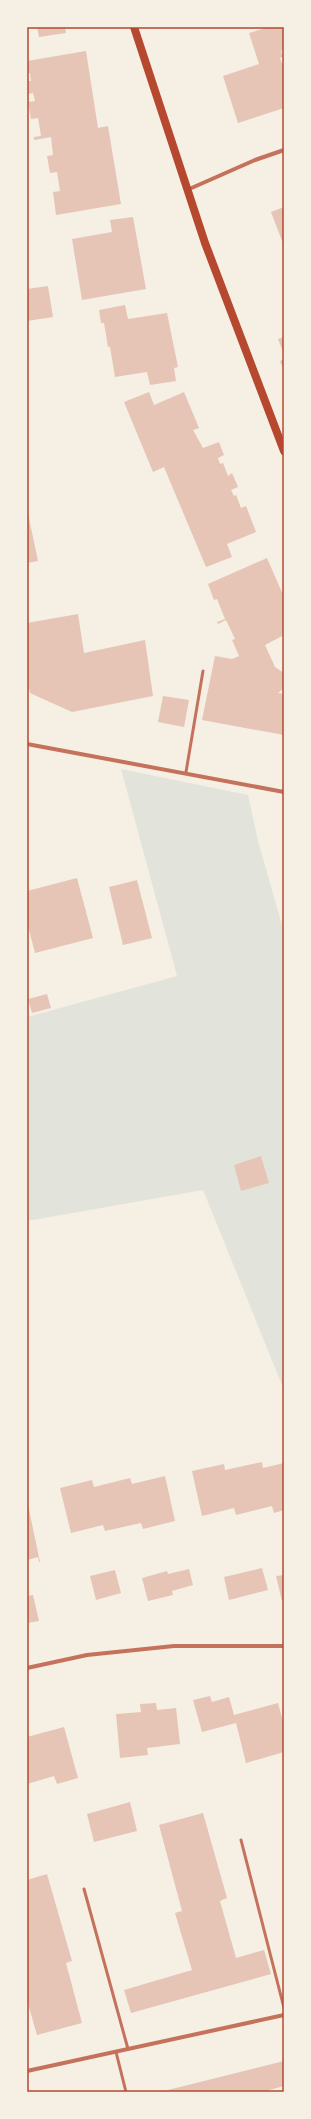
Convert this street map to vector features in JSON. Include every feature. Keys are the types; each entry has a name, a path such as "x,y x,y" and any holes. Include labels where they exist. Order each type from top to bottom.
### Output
{"main road":[{"path":"134,27 187,190 260,390 284,451"}],"street":[{"path":"187,190 255,160 284,150"},
{"path":"27,744 186,772 284,792"},
{"path":"27,1668 87,1655 174,1646 284,1646"},
{"path":"27,2071 284,2015"}],"lane":[{"path":"186,772 203,671"},
{"path":"241,1840 284,2008"},
{"path":"84,1889 128,2049"},
{"path":"116,2052 126,2092"}],"shaded area":[{"path":"121,769 248,795 258,841 284,932 284,1390 203,1190 27,1221 27,1017 177,976"}],"building":[{"path":"37,27 65,27 66,33 39,37"},
{"path":"270,27 284,27 284,50 281,51 283,57 280,58 284,69 284,108 238,123 223,76 259,64 249,33"},
{"path":"86,51 98,128 108,126 121,204 56,215 53,192 60,191 57,172 50,173 47,156 53,155 51,137 34,140 34,137 41,136 38,118 31,119 28,102 35,101 33,93 28,94 27,81 31,81 30,73 27,73 27,61"},
{"path":"284,207 284,246 271,212"},
{"path":"133,217 146,289 82,300 72,239 112,232 110,220"},
{"path":"48,286 53,317 27,321 27,289"},
{"path":"125,305 128,319 167,313 178,367 174,368 176,381 150,385 147,372 115,377 110,347 108,347 104,323 101,323 99,310"},
{"path":"284,337 284,354 278,339"},
{"path":"284,359 284,371 280,361"},
{"path":"149,392 154,405 184,392 199,428 193,430 203,448 219,442 224,455 218,458 220,464 223,463 228,476 232,473 238,487 231,490 234,496 236,495 241,508 246,506 256,532 227,544 232,557 206,567 164,467 153,472 124,402"},
{"path":"27,509 38,561 27,563"},
{"path":"267,558 284,597 284,635 265,645 275,667 284,673 284,688 278,693 284,694 284,735 202,720 215,656 232,659 239,656 232,640 235,639 226,620 218,624 217,622 225,619 217,599 214,600 208,584"},
{"path":"78,614 84,653 145,640 153,696 72,712 30,693 27,679 27,623"},
{"path":"163,696 189,700 184,727 158,722"},
{"path":"77,878 93,938 35,953 27,922 27,891"},
{"path":"137,880 152,938 123,945 109,887"},
{"path":"47,994 51,1008 32,1013 28,999"},
{"path":"261,1156 269,1183 241,1191 234,1165"},
{"path":"262,1462 263,1468 284,1463 284,1510 274,1513 272,1506 236,1515 234,1508 202,1516 192,1471 224,1464 225,1470"},
{"path":"165,1476 175,1521 143,1529 141,1523 105,1531 103,1525 71,1533 60,1488 92,1480 94,1487 130,1478 132,1484"},
{"path":"28,1505 40,1562 38,1557 27,1560"},
{"path":"262,1568 268,1590 229,1600 224,1577"},
{"path":"189,1569 193,1585 172,1591 173,1595 148,1601 142,1578 167,1571 168,1574"},
{"path":"115,1570 121,1593 96,1600 90,1576"},
{"path":"284,1575 284,1600 282,1601 276,1576"},
{"path":"33,1595 39,1621 27,1623 27,1596"},
{"path":"210,1696 212,1702 229,1697 234,1715 278,1703 284,1725 284,1752 246,1763 236,1723 202,1732 193,1700"},
{"path":"156,1703 157,1710 176,1708 180,1744 147,1748 148,1755 120,1758 116,1714 141,1712 140,1704"},
{"path":"64,1727 78,1778 57,1784 54,1776 27,1784 27,1737"},
{"path":"130,1802 137,1831 94,1842 87,1814"},
{"path":"203,1813 227,1898 220,1901 236,1958 264,1950 271,1974 131,2013 124,1990 192,1970 175,1913 182,1911 159,1825"},
{"path":"47,1874 72,1961 66,1963 82,2023 37,2035 27,2000 27,1880"},
{"path":"284,2061 284,2086 262,2092 160,2092"}]}
